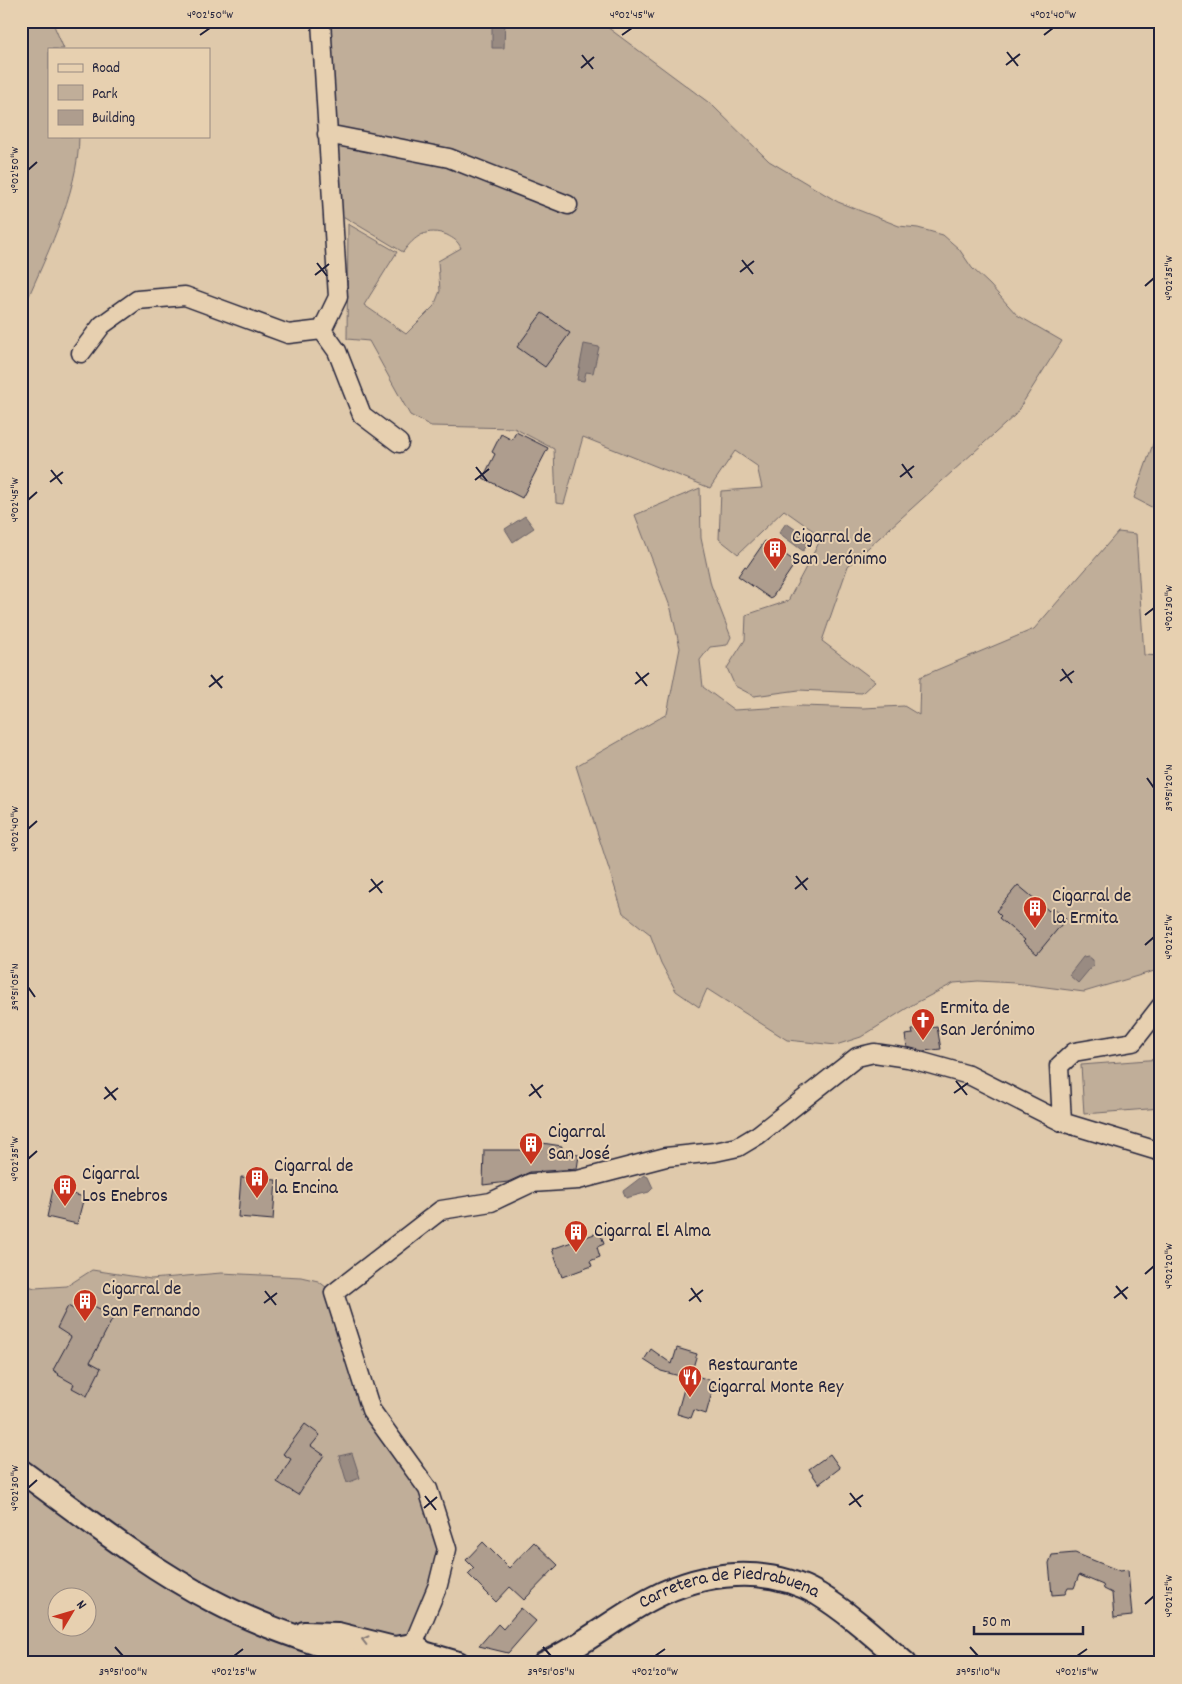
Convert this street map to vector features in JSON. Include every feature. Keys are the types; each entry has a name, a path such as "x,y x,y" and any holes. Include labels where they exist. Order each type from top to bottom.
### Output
{"main road":[{"path":"21,1470 163,1572 211,1600 281,1632 373,1663"},
{"name":"Carretera de Piedrabuena","path":"546,1663 576,1647 652,1598 668,1590 710,1577 730,1574 755,1575 800,1585 835,1606 905,1663"},
{"path":"281,1632 338,1634 394,1648 413,1645 424,1653 458,1663"}],"street":[{"path":"322,21 327,134 338,297 322,330"},
{"path":"327,134 449,158 568,205"},
{"path":"81,354 102,326 137,300 185,296 288,334 322,330"},
{"path":"322,330 337,351 362,415 399,443"},
{"path":"1062,1122 1059,1066 1074,1052 1133,1042 1161,1006"},
{"path":"413,1645 438,1585 447,1549 428,1489 371,1410 334,1293 441,1210 491,1202 531,1183 578,1180 666,1156 715,1152 738,1147 758,1135 857,1056 874,1054 908,1058 969,1076 1062,1122 1161,1152"}],"green space":[{"path":"21,21 52,21 64,48 48,48 48,138 79,138 77,158 73,181 58,227 21,314"},
{"path":"327,21 599,21 712,105 769,161 838,202 899,226 918,228 943,235 959,249 972,268 1017,315 1062,341 1015,415 848,566 822,641 875,681 862,693 799,690 754,696 735,686 727,668 745,640 746,615 788,601 822,537 784,510 738,554 719,539 721,491 762,488 757,466 735,451 710,488 583,437 564,504 556,503 554,449 514,428 431,426 410,415 369,341 347,339 348,224 397,252 364,305 406,334 434,306 440,291 438,261 461,248 457,241 447,235 433,232 417,237 403,252 341,215"},
{"path":"1161,424 1161,512 1134,498"},
{"path":"700,488 701,538 711,585 731,637 727,645 710,647 700,660 703,687 734,710 802,706 863,708 904,706 919,715 920,677 1034,629 1118,532 1136,534 1144,655 1161,656 1161,969 1084,992 1015,983 978,981 954,983 912,1005 861,1037 836,1045 787,1040 707,989 699,1007 676,991 661,963 650,934 623,913 576,766 667,714 680,648 671,609 635,515"},
{"path":"1161,1059 1161,1108 1084,1114 1081,1065"},
{"path":"92,1270 151,1279 221,1273 301,1277 318,1281 334,1293 371,1410 428,1489 447,1549 413,1645 426,1663 21,1663 21,1284 35,1288 67,1286"}],"shaded area":[{"path":"492,21 505,21 504,48 492,48"},
{"path":"584,344 599,347 593,373 586,372 584,381 577,380"},
{"path":"525,516 534,528 513,542 505,529"},
{"path":"786,523 811,540 803,551 779,533"},
{"path":"1088,956 1093,960 1093,965 1078,983 1069,975 1083,957"},
{"path":"644,1175 648,1177 653,1188 649,1192 626,1198 623,1191"},
{"path":"352,1453 360,1478 347,1483 339,1456"}],"building":[{"path":"542,313 570,333 545,367 517,347"},
{"path":"516,432 548,448 522,498 483,478 495,454 492,452 501,434 512,440"},
{"name":"Cigarral de San Jerónimo","path":"765,541 796,562 771,599 738,576 745,566 747,567"},
{"name":"Cigarral de la Ermita","path":"1018,885 1049,911 1053,907 1066,919 1037,954 1023,942 1025,940 999,918 1001,916 996,911"},
{"name":"Ermita de San Jerónimo","path":"937,1027 941,1049 923,1051 907,1047 905,1035 913,1034 912,1030"},
{"name":"Cigarral San José","path":"542,1143 562,1146 561,1152 579,1155 577,1169 530,1172 508,1182 483,1185 484,1150 541,1150"},
{"name":"Cigarral de la Encina","path":"241,1177 276,1180 273,1220 238,1217"},
{"name":"Cigarral Los Enebros","path":"53,1189 84,1197 77,1224 47,1217"},
{"name":"Cigarral El Alma","path":"600,1232 604,1244 597,1247 600,1257 590,1261 592,1266 562,1277 552,1249"},
{"path":"80,1299 114,1316 90,1362 101,1368 87,1396 72,1388 74,1384 53,1370 71,1337 57,1328 68,1306 75,1310"},
{"path":"677,1348 697,1354 691,1374 715,1382 706,1414 694,1410 691,1418 677,1414 687,1378 661,1371 644,1360 651,1349 672,1364"},
{"path":"305,1424 320,1435 311,1446 324,1455 298,1495 277,1482 291,1459 283,1454"},
{"path":"830,1454 840,1468 819,1484 809,1469"},
{"path":"483,1542 509,1568 534,1542 558,1565 524,1600 510,1587 496,1602 468,1574 474,1568 466,1560"},
{"path":"1075,1553 1120,1571 1128,1570 1132,1616 1114,1618 1112,1593 1104,1589 1103,1585 1079,1575 1074,1588 1068,1588 1065,1594 1052,1595 1049,1563 1052,1555"},
{"path":"521,1608 536,1621 508,1653 479,1646 498,1624 503,1629"}],"place":[{"name":"Cigarral de San Jerónimo","path":"775,570"},
{"name":"Cigarral de la Ermita","path":"1035,929"},
{"name":"Ermita de San Jerónimo","path":"923,1041"},
{"name":"Cigarral San José","path":"531,1165"},
{"name":"Cigarral de la Encina","path":"257,1199"},
{"name":"Cigarral Los Enebros","path":"65,1207"},
{"name":"Cigarral El Alma","path":"576,1253"},
{"name":"Cigarral de San Fernando","path":"85,1322"},
{"name":"Restaurante Cigarral Monte Rey","path":"690,1398"}]}
